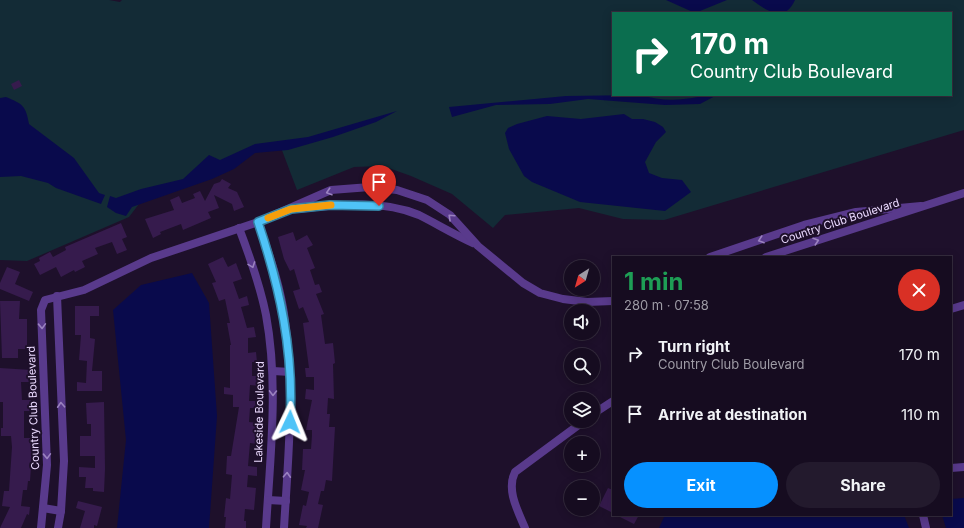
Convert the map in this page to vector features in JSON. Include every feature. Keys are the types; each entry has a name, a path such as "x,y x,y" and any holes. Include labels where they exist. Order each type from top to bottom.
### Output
{"street":[{"name":"Country Club Boulevard","path":"41,528 47,465 41,310 45,300 84,290 151,258 258,222 291,209 331,190 370,187 398,190 427,200 450,215 478,246 523,283 540,293 563,299 587,302 612,301"},
{"name":"Country Club Boulevard","path":"769,256 964,193"},
{"name":"Country Club Boulevard","path":"291,209 359,205 392,207 418,215 478,246"},
{"name":"Country Club Boulevard","path":"713,256 804,224 856,212 922,206"},
{"path":"258,222 274,272 285,320 290,372 291,406 284,528"},
{"name":"Lakeside Boulevard","path":"239,228 259,286 266,316 273,371 266,528"},
{"path":"57,296 64,461 61,511 58,528"},
{"name":"Country Club Boulevard","path":"601,301 612,296"},
{"path":"952,309 964,305"},
{"path":"273,371 290,372"},
{"path":"600,409 612,402"},
{"path":"525,528 512,494 512,477 519,467 574,428"},
{"path":"952,468 964,467"},
{"path":"268,500 286,501"},
{"path":"43,508 61,511"},
{"path":"923,516 926,528"}],"shaded area":[{"path":"0,0 109,0 120,2 122,0 964,0 964,130 664,220 623,219 579,208 505,215 493,228 452,194 411,176 383,166 354,167 297,190 280,145 250,150 142,200 129,217 27,261 0,260"},
{"path":"666,0 727,0 697,12 693,12"},
{"path":"752,0 795,0 786,12 772,12"},
{"path":"566,96 644,96 657,99 673,100 715,96 700,104 665,105 588,99 550,104 496,105 452,117 449,107"},
{"path":"6,97 23,106 27,113 29,124 74,158 99,193 105,195 101,204 56,188 48,183 21,176 0,177 0,98"},
{"path":"397,111 376,122 333,137 288,150 255,153 234,169 212,179 132,207 126,216 116,213 107,207 110,196 116,198 141,189 183,179 209,155 220,160 255,144 308,137"},
{"path":"624,114 632,119 643,119 655,122 663,127 666,132 656,142 645,162 649,173 662,178 682,180 691,192 665,211 580,202 532,182 524,176 509,149 505,133 508,128 517,124 547,116 581,119"},
{"path":"192,273 209,303 217,416 209,528 117,528 126,440 113,310 141,285"},
{"path":"964,498 964,528 946,528 942,516 952,516 952,499"},
{"path":"665,516 904,516 909,528 659,528"}],"building":[{"path":"19,80 22,86 14,90 11,84"},
{"path":"222,179 231,184 228,188 237,192 244,207 234,211 232,204 214,195 219,208 208,212 211,218 183,230 181,224 160,232 161,234 153,238 145,219 174,210 170,200 179,196 182,203 195,198 193,194 200,191 205,201 214,184 220,182"},
{"path":"121,223 127,237 122,239 127,250 117,254 112,242 95,248 98,254 82,261 85,267 75,272 74,270 61,277 56,267 40,275 34,264 40,261 39,258 50,252 53,257 66,250 65,247"},
{"path":"293,232 296,241 307,235 313,245 307,248 315,268 310,270 315,285 319,284 322,292 316,294 324,314 321,315 325,344 333,343 335,363 333,364 334,399 328,398 327,414 330,414 329,427 335,427 332,481 326,480 324,491 321,491 318,504 323,505 318,528 306,528 307,526 299,525 303,505 306,506 309,492 301,490 305,470 302,470 303,449 311,449 312,435 312,430 306,430 312,400 305,399 306,389 314,390 314,377 306,377 305,368 309,368 303,323 309,322 303,307 299,309 293,291 300,289 294,269 290,271 284,259 278,237"},
{"path":"223,257 228,267 236,263 242,279 233,282 239,299 247,296 249,305 241,307 247,328 254,327 256,337 248,338 248,353 256,352 257,362 252,362 252,376 260,376 260,386 250,385 249,401 259,401 259,408 250,408 249,422 259,423 257,444 250,443 248,466 257,467 257,476 248,475 247,487 256,488 254,510 245,509 244,521 246,521 246,528 225,528 226,517 224,517 226,498 230,499 232,475 226,474 227,456 231,456 239,407 233,407 233,395 224,394 224,387 230,388 231,345 227,323 230,323 225,299 219,301 212,283 216,282 208,264"},
{"path":"7,267 20,272 15,284 33,292 29,301 0,289 0,283"},
{"path":"0,301 20,301 19,319 27,319 27,349 18,349 18,358 2,358"},
{"path":"75,306 99,306 99,316 90,316 90,338 95,339 92,371 102,371 102,391 77,391 77,382 86,383 87,361 79,360 81,335 75,335"},
{"path":"0,368 31,370 31,382 21,382 22,400 31,400 31,411 24,411 24,438 33,438 30,481 28,481 27,490 23,490 21,506 30,507 29,515 27,514 21,528 0,528 10,507 2,506 4,491 9,491 12,447 11,436 1,436 1,428 3,428 3,402 0,402"},
{"path":"104,402 104,492 93,491 93,488 85,488 86,477 79,477 79,467 95,468 95,456 80,456 80,436 91,436 91,424 87,424 86,403"},
{"path":"608,488 612,490 612,512 600,506"},
{"path":"78,501 102,507 97,526 94,525 94,528 80,528 85,511 76,508"},
{"path":"618,516 638,516 634,524"}],"slow traffic":[{"path":"268,218 291,209 331,205"}],"route":[{"path":"290,422 290,372 285,320 274,272 258,222 291,209 330,205 366,204 379,206"}]}
